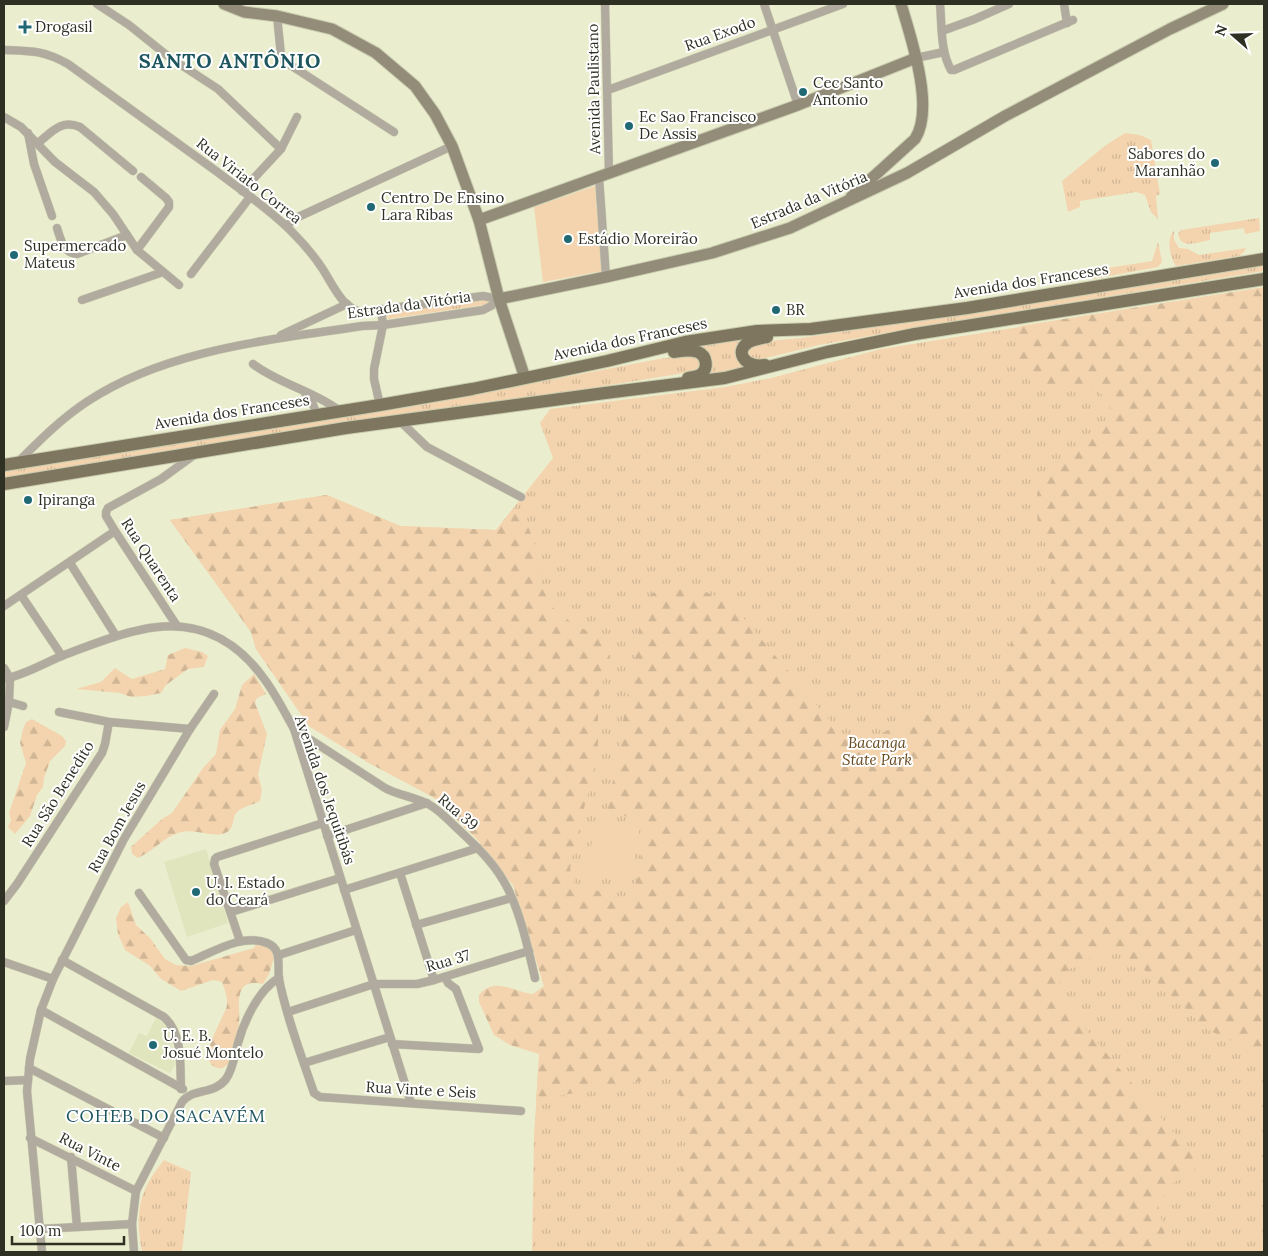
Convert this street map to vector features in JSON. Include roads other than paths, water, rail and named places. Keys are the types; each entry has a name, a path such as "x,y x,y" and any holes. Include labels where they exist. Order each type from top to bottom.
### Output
{"main road":[{"name":"Avenida dos Franceses","path":"4,465 380,405 525,378 686,342 757,331 811,328 967,308 1264,260"},
{"path":"811,328 753,340 744,347 742,357 749,364 759,366 915,334 1264,278"},
{"path":"605,393 696,377 705,370 706,363 702,354 691,350 607,361"},
{"path":"4,484 194,454 268,440 725,378 827,352"}],"street":[{"path":"97,4 169,57 218,89 282,149"},
{"path":"224,4 244,12 277,16 332,29 376,53 415,86 435,114 452,146 480,220 499,299 525,378"},
{"name":"Avenida Paulistano","path":"606,278 604,175 608,90 608,4"},
{"path":"764,4 774,28 798,105"},
{"name":"Rua Exodo","path":"608,90 843,4"},
{"path":"845,203 915,139 920,132 923,100 916,58 902,4"},
{"path":"940,4 944,52 951,70 957,70 1070,22 1064,4"},
{"path":"942,31 976,19 1009,4"},
{"name":"Estrada da Vitória","path":"18,463 66,417 90,400 132,377 199,354 236,345 483,310 499,299 606,278 712,253 790,228 907,173 1005,116 1170,29 1223,4"},
{"path":"277,16 281,55 284,61 394,132"},
{"name":"Rua Viriato Correa","path":"4,50 40,51 68,64 242,191 286,226 312,254 347,304"},
{"path":"480,220 798,105 916,58 944,52"},
{"path":"242,191 282,149 297,117"},
{"path":"4,118 21,127 55,162 94,192 103,201 137,250 179,285"},
{"path":"38,144 63,124 72,124 80,127 133,171"},
{"path":"28,134 34,164 52,216"},
{"path":"286,226 296,218 452,146"},
{"path":"137,250 169,207 169,202 166,198 141,177"},
{"path":"191,274 250,197"},
{"path":"57,228 64,248 71,254 77,254 127,235"},
{"path":"82,300 163,272"},
{"path":"272,340 347,304 354,310 362,312 483,296 499,299"},
{"path":"380,405 374,369 383,325 381,309"},
{"path":"253,364 267,374 326,402 340,411"},
{"path":"304,392 312,402 317,415"},
{"path":"400,421 427,447 520,497"},
{"name":"Rua Quarenta","path":"177,626 115,531 106,516 106,510 161,479 194,454"},
{"path":"160,459 166,465 167,470 161,479"},
{"path":"4,606 115,531"},
{"path":"70,563 116,636"},
{"path":"22,595 62,656"},
{"name":"Avenida dos Jequitibás","path":"7,678 116,636 148,628 177,626 205,631 215,636 239,652 253,665 266,681 294,730 410,1103"},
{"path":"4,668 7,678 4,727"},
{"name":"Rua Bom Jesus","path":"42,1252 41,1228 30,1138 28,1080 41,1010 62,960 124,839 190,729 214,694"},
{"path":"6,701 23,706"},
{"path":"59,712 109,722 190,729"},
{"name":"Rua São Benedito","path":"4,901 102,753 109,722"},
{"name":"Rua 39","path":"294,730 385,788 436,809 478,848 502,879 511,898 535,978"},
{"path":"327,836 427,804"},
{"path":"240,941 214,864 215,859 323,823"},
{"path":"344,890 478,848"},
{"path":"400,873 434,980"},
{"path":"231,912 340,878"},
{"path":"139,893 186,960 191,961 240,941 269,943 279,955 279,978 304,1062 391,1040 478,1048 456,989 448,983 445,977"},
{"path":"416,925 511,898"},
{"path":"279,955 356,930"},
{"name":"Rua 37","path":"288,1012 374,984 407,985 434,980 528,951"},
{"path":"62,960 172,1023 178,1042 181,1088"},
{"path":"4,962 53,979"},
{"path":"134,1252 132,1224 136,1191 182,1102 192,1094 212,1090 226,1080 246,1020 268,986 279,978"},
{"path":"41,1010 192,1094"},
{"name":"Rua Vinte e Seis","path":"304,1062 314,1093 320,1098 520,1111"},
{"path":"29,1068 164,1138"},
{"path":"4,1081 28,1080"},
{"name":"Rua Vinte","path":"30,1138 136,1191"},
{"path":"71,1157 77,1227"},
{"path":"41,1228 132,1224"}],"place":[{"name":"Drogasil","path":"25,27"},
{"name":"Cec Santo Antonio","path":"803,92"},
{"name":"Ec Sao Francisco De Assis","path":"629,126"},
{"name":"Sabores do Maranhão","path":"1215,163"},
{"name":"Centro De Ensino Lara Ribas","path":"371,207"},
{"name":"Estádio Moreirão","path":"568,239"},
{"name":"Supermercado Mateus","path":"14,255"},
{"name":"BR","path":"776,310"},
{"name":"Ipiranga","path":"28,500"},
{"name":"U. I. Estado do Ceará","path":"196,892"},
{"name":"U. E. B. Josué Montelo","path":"153,1045"}],"district":[{"name":"SANTO ANTÔNIO","path":"230,61"},
{"name":"COHEB DO SACAVÉM","path":"166,1116"}],"park label":[{"name":"Bacanga State Park","path":"877,752"}]}
